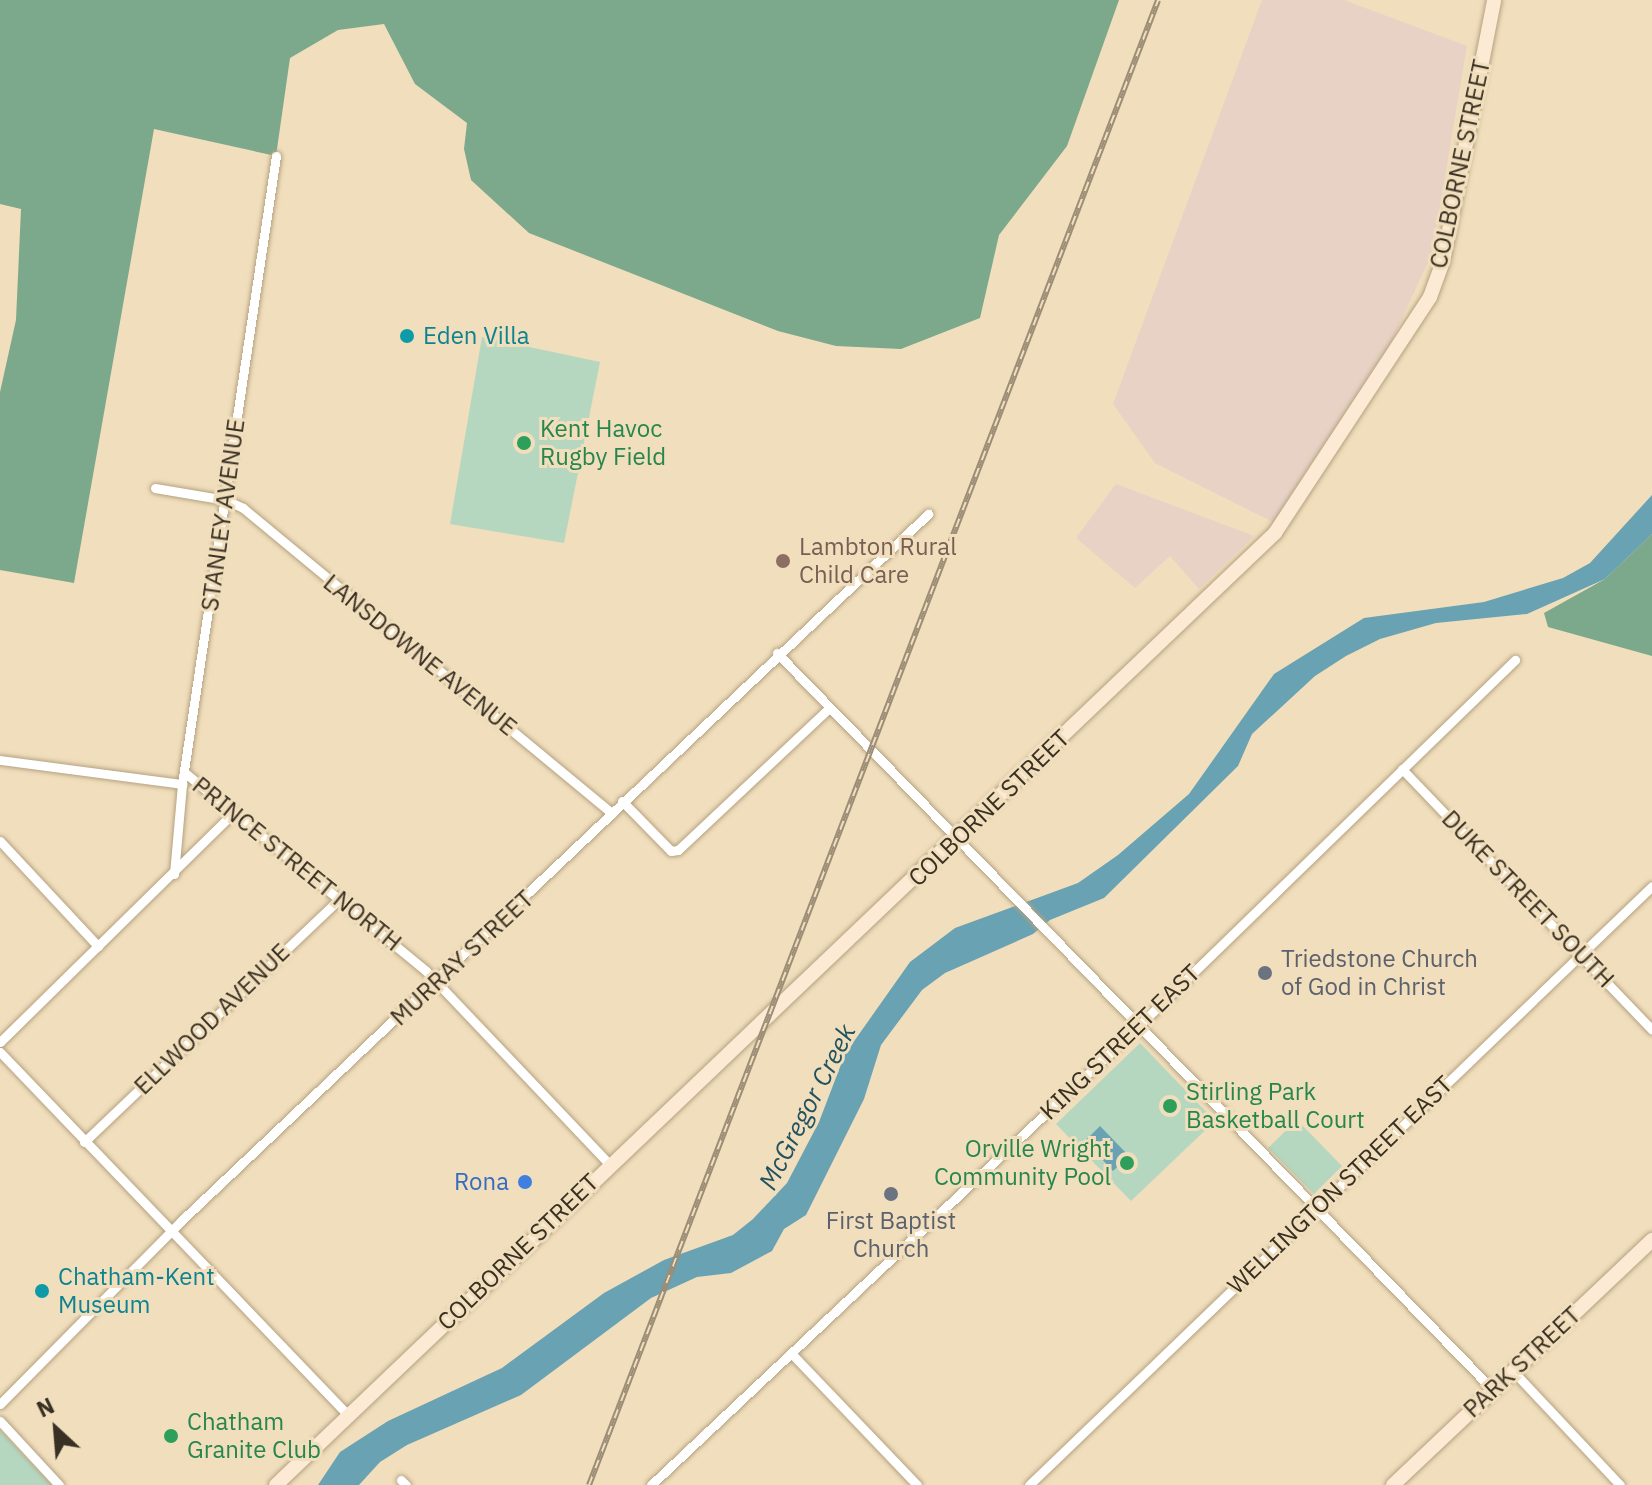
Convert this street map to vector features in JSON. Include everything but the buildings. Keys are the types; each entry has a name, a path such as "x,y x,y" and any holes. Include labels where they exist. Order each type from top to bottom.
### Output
{"street":[{"name":"COLBORNE STREET","path":"276,1485 609,1164 956,842 1275,533 1356,416 1430,297 1443,261 1494,0"},
{"name":"STANLEY AVENUE","path":"174,874 182,784 276,156"},
{"path":"155,488 226,500"},
{"name":"LANSDOWNE AVENUE","path":"226,500 612,813"},
{"name":"MURRAY STREET","path":"0,1404 622,801 928,514"},
{"path":"777,653 956,842 1491,1388"},
{"name":"KING STREET EAST","path":"651,1485 1138,1026 1515,660"},
{"path":"622,801 671,851 678,850 829,708"},
{"path":"0,760 182,784"},
{"name":"DUKE STREET SOUTH","path":"1402,769 1652,1030"},
{"name":"PRINCE STREET NORTH","path":"184,772 341,897 436,982 609,1164"},
{"path":"0,1042 234,812"},
{"path":"0,841 98,946"},
{"name":"WELLINGTON STREET EAST","path":"1029,1485 1652,886"},
{"name":"ELLWOOD AVENUE","path":"84,1142 341,897"},
{"path":"0,1052 172,1235 348,1415"},
{"name":"PARK STREET","path":"1393,1485 1491,1388 1652,1240"},
{"path":"791,1353 917,1485"},
{"path":"1513,1371 1620,1485"},
{"path":"0,1421 59,1485"}],"shaded area":[{"path":"1262,0 1344,0 1467,46 1432,254 1378,370 1273,522 1155,463 1113,404"},
{"path":"1116,484 1254,536 1199,589 1170,556 1135,588 1076,538"}],"green space":[{"path":"0,0 1119,0 1067,146 999,235 980,318 901,349 836,346 778,331 529,233 471,180 464,149 467,123 415,84 384,24 338,30 290,58 276,156 154,129 74,583 0,570 0,392 16,320 21,209 0,204"},
{"name":"Kent Havoc Rugby Field","path":"482,337 600,362 564,543 450,524"},
{"path":"1652,534 1652,656 1548,627 1544,613 1605,579"},
{"path":"1140,1043 1215,1121 1131,1201 1056,1124"},
{"path":"1297,1120 1342,1166 1314,1194 1268,1148"},
{"path":"0,1430 25,1457 52,1485 0,1485"}],"water":[{"name":"McGregor Creek","path":"1652,495 1652,534 1605,579 1527,614 1436,623 1380,639 1346,656 1315,676 1252,734 1238,766 1104,898 1050,920 1033,934 945,973 922,990 881,1045 864,1099 806,1215 784,1229 772,1251 731,1273 697,1277 651,1298 521,1395 407,1445 380,1462 359,1485 318,1485 340,1452 388,1421 502,1368 604,1293 664,1260 733,1235 753,1219 787,1183 819,1122 845,1054 910,962 955,928 1078,883 1118,855 1189,794 1274,674 1364,618 1484,602 1563,578 1590,563"},
{"path":"1100,1126 1129,1156 1113,1171 1085,1141"}],"railway":[{"path":"589,1485 1158,0"}],"place":[{"name":"Eden Villa","path":"407,336"},
{"name":"Kent Havoc Rugby Field","path":"524,443"},
{"name":"Lambton Rural Child Care","path":"783,561"},
{"name":"Triedstone Church of God in Christ","path":"1265,973"},
{"name":"Stirling Park Basketball Court","path":"1170,1106"},
{"name":"Orville Wright Community Pool","path":"1127,1163"},
{"name":"Rona","path":"525,1182"},
{"name":"First Baptist Church","path":"891,1194"},
{"name":"Chatham-Kent Museum","path":"42,1291"},
{"name":"Chatham Granite Club","path":"171,1436"}]}
